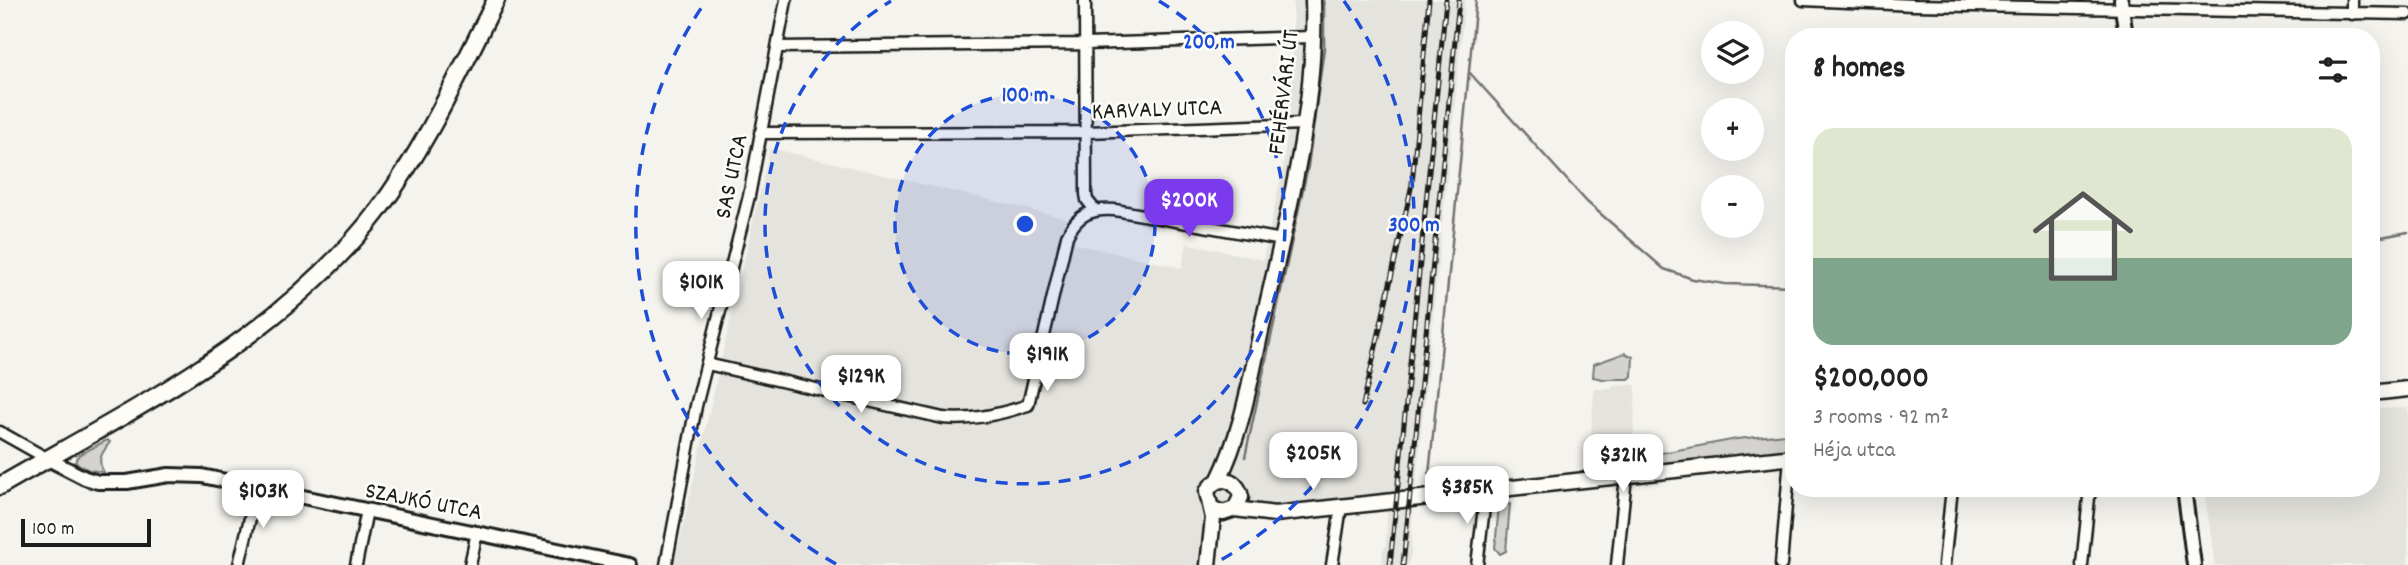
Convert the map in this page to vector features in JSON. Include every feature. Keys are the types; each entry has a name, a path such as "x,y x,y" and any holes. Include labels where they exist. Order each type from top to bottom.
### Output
{"main road":[{"path":"0,486 159,395 243,341 295,299 346,248 398,181 426,139 496,0"},
{"name":"FEHÉRVÁRI ÚT","path":"1219,481 1237,435 1282,240 1304,124 1313,0"},
{"path":"2380,393 2408,389"},
{"name":"FEHÉRVÁRI ÚT","path":"1237,435 1238,488"},
{"path":"1211,508 1219,513 1231,511 1275,514 1785,458"},
{"path":"1209,565 1212,528 1207,492 1219,481 1227,480 1255,501 1289,512"},
{"path":"1209,565 1231,511 1240,501 1238,488"}],"street":[{"name":"SAS UTCA","path":"666,565 696,406 749,196 786,0"},
{"path":"1085,0 1086,194 1095,210"},
{"path":"1803,0 2187,5 2352,14 2408,14"},
{"path":"2352,0 2352,14"},
{"path":"2122,5 2125,28"},
{"path":"778,47 1085,44 1312,37"},
{"name":"KARVALY UTCA","path":"760,133 1087,132 1304,124"},
{"path":"707,364 956,419 981,417 1028,405 1066,236 1077,219 1095,210 1115,209 1282,240"},
{"path":"0,432 48,459"},
{"name":"SZAJKÓ UTCA","path":"48,459 98,482 127,482 184,474 630,565"},
{"path":"1617,565 1626,476"},
{"path":"239,565 257,488"},
{"path":"1477,565 1486,491"},
{"path":"1780,565 1788,497"},
{"path":"1944,565 1951,497"},
{"path":"2082,565 2089,497"},
{"path":"2186,497 2194,565"},
{"path":"1332,565 1341,507"},
{"path":"356,565 368,510"},
{"path":"470,565 477,532"}],"shaded area":[{"path":"1293,0 1465,0 1408,565 1383,565 1382,562 1386,545 1388,496 1212,510 1202,565 674,565 770,148 1086,223 1076,236 1075,244 1182,268 1187,243 1263,260 1283,167 1289,122 1293,72"},
{"path":"1625,353 1633,357 1632,376 1629,379 1593,377 1594,364"},
{"path":"1613,385 1636,385 1632,465 1589,469 1594,389 1612,389"},
{"path":"2408,407 2408,565 2215,565 2205,497 2380,497 2380,409"},
{"path":"1785,434 1785,451 1634,468 1634,458 1737,439"},
{"path":"107,440 110,442 100,460 104,472 89,470 75,462 79,455"},
{"path":"1510,504 1506,551 1500,554 1495,548 1499,505"}],"waterway":[{"path":"1245,457 1308,166 1324,48 1324,0"},
{"path":"1429,475 1476,0"},
{"path":"1469,72 1587,202 1664,269 1693,279 1725,284 1785,286"},
{"path":"2380,237 2408,232"}],"railway":[{"path":"1363,405 1412,184 1429,0"},
{"path":"1390,565 1446,0"},
{"path":"1403,565 1459,0"}]}
